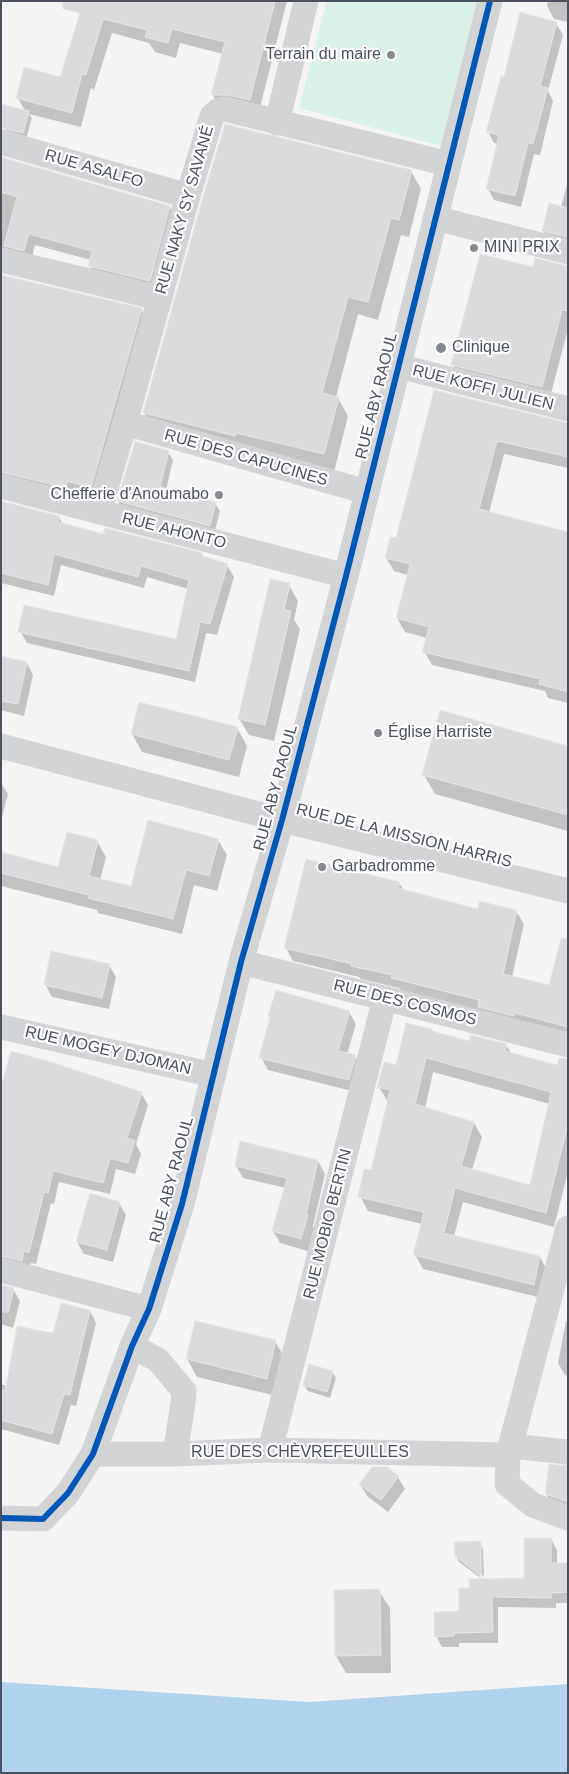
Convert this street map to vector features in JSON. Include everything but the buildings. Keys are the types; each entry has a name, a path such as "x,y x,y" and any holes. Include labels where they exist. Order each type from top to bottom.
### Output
{"street":[{"path":"277,123 306,1"},
{"name":"RUE ABY RAOUL","path":"1,1518 43,1519 68,1492 93,1454 132,1346 149,1309 182,1204 241,962 282,820 346,576 490,1"},
{"name":"RUE NAKY SY SAVANÉ","path":"99,512 212,116 219,110 225,110 449,164"},
{"name":"RUE ASALFO","path":"1,142 188,196"},
{"path":"435,218 568,252"},
{"path":"1,260 160,298"},
{"name":"RUE KOFFI JULIEN","path":"398,366 568,409"},
{"name":"RUE DES CAPUCINES","path":"125,423 367,492"},
{"name":"RUE AHONTO","path":"1,486 346,576"},
{"name":"RUE DE LA MISSION HARRIS","path":"1,746 282,820 568,891"},
{"name":"RUE DES COSMOS","path":"241,962 568,1045"},
{"name":"RUE MOBIO BERTIN","path":"270,1450 386,998"},
{"name":"RUE MOGEY DJOMAN","path":"1,1027 214,1075"},
{"path":"568,1228 509,1451 507,1484 533,1505 568,1518"},
{"path":"1,1270 149,1309"},
{"path":"132,1346 158,1360 184,1391 175,1454"},
{"name":"RUE DES CHÈVREFEUILLES","path":"93,1454 175,1454 270,1450 568,1452"}],"green space":[{"name":"Terrain du maire","path":"327,1 478,1 445,147 299,108"}],"water":[{"path":"1,1682 309,1702 568,1684 568,1773 1,1773"}],"cycle path":[{"path":"1,1518 43,1519 68,1493 93,1454 132,1346 149,1309 182,1204 241,962 282,820 346,576 490,1"}],"place":[{"name":"Terrain du maire","path":"391,55"},
{"name":"MINI PRIX","path":"474,248"},
{"name":"Clinique","path":"441,348"},
{"name":"Chefferie d'Anoumabo","path":"219,495"},
{"name":"Église Harriste","path":"378,733"},
{"name":"Garbadromme","path":"322,867"}]}
